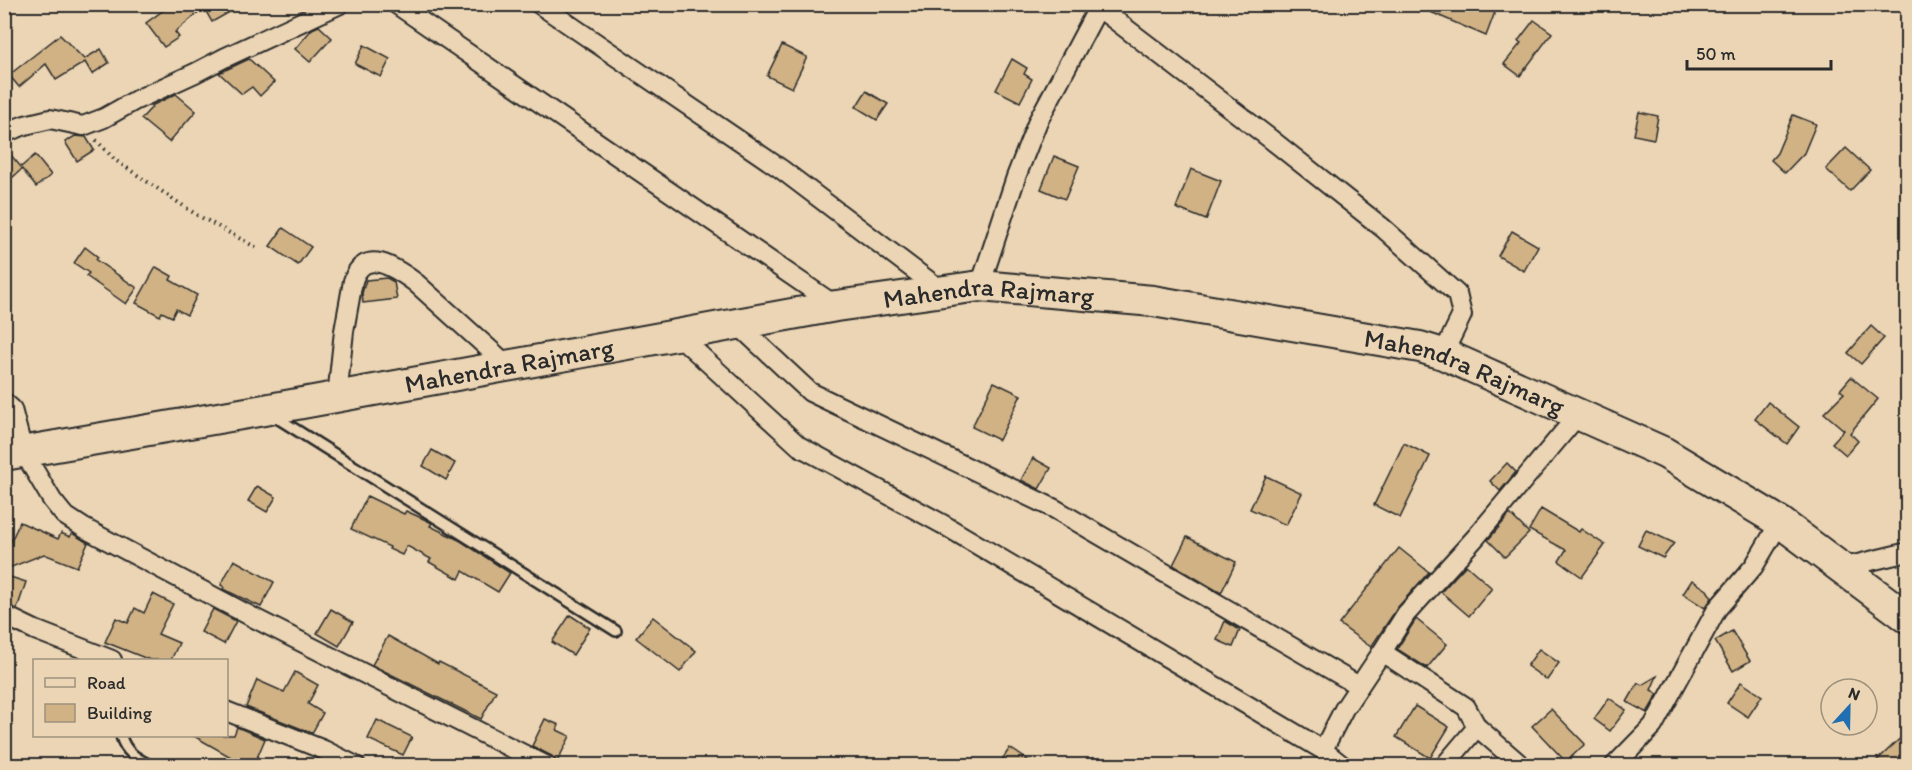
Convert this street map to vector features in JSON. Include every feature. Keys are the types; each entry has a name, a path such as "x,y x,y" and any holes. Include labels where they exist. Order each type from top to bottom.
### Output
{"highway":[{"name":"Mahendra Rajmarg","path":"14,453 338,397 836,306 942,291 980,286 1153,301 1420,347 1443,354 1665,453 1780,522 1908,618"}],"street":[{"path":"4,133 50,118 83,126 104,118 135,100 340,4"},
{"path":"396,4 836,306"},
{"path":"539,4 781,168 942,291"},
{"path":"980,286 1016,177 1038,121 1097,7 1383,228 1457,294 1462,315 1443,354"},
{"path":"338,397 344,331 353,281 355,274 363,264 370,262 388,266 416,283 508,366"},
{"path":"737,324 810,392 1055,509 1359,686"},
{"path":"678,335 799,447 944,525 1323,750 1343,765"},
{"path":"4,402 12,409 14,453 64,515 84,528 266,624 547,765"},
{"path":"1323,750 1344,709 1406,614 1476,537 1578,415"},
{"path":"1614,765 1653,726 1717,609 1754,566 1780,522"},
{"path":"1841,568 1908,552"},
{"path":"4,615 35,630 109,659"},
{"path":"1382,652 1466,707 1477,727 1522,765"},
{"path":"228,712 356,765"},
{"path":"1444,765 1477,727"}],"lane":[{"path":"264,410 616,632"},
{"path":"121,737 122,742 134,758 152,765"}],"path":[{"path":"83,126 116,160 197,215 259,249"}],"building":[{"path":"172,4 244,4 212,22 204,8 175,32 179,37 164,47 146,23"},
{"path":"1412,4 1477,4 1495,12 1486,36"},
{"path":"1534,20 1552,33 1520,76 1504,64 1521,43 1518,41"},
{"path":"319,26 332,38 310,62 295,49 312,29"},
{"path":"60,35 84,59 101,49 109,63 92,74 85,62 56,80 46,64 19,87 9,75"},
{"path":"364,45 390,59 381,77 355,64"},
{"path":"782,45 807,57 792,88 767,76"},
{"path":"249,59 274,82 260,96 252,87 242,94 219,73"},
{"path":"1012,59 1027,68 1024,74 1032,79 1020,102 996,90"},
{"path":"866,91 888,104 877,120 856,107"},
{"path":"176,94 196,111 169,142 141,119 151,106"},
{"path":"1639,112 1658,116 1654,139 1634,135"},
{"path":"1793,115 1816,124 1804,153 1785,173 1771,160 1777,153"},
{"path":"75,136 86,137 94,150 77,161 65,142"},
{"path":"4,147 21,167 35,155 51,175 36,187 22,169 4,185"},
{"path":"1846,148 1870,170 1850,191 1826,169"},
{"path":"1054,156 1079,166 1065,199 1041,189"},
{"path":"1191,169 1221,181 1206,220 1176,208"},
{"path":"283,228 311,247 298,265 270,246"},
{"path":"1512,231 1538,246 1524,271 1498,256"},
{"path":"85,247 98,257 96,260 137,288 126,304 86,276 89,273 74,263"},
{"path":"156,267 172,276 170,280 197,295 187,315 176,309 172,317 162,312 160,316 136,303"},
{"path":"387,278 394,282 397,299 363,303 362,293 366,280"},
{"path":"1871,326 1884,338 1861,364 1848,353"},
{"path":"1851,377 1878,399 1850,433 1858,441 1846,455 1832,443 1844,430 1824,413 1844,393 1840,390"},
{"path":"994,382 1021,395 999,440 972,427"},
{"path":"1768,402 1799,427 1787,444 1755,419"},
{"path":"1404,443 1430,456 1400,518 1374,505"},
{"path":"432,450 455,463 446,480 423,466"},
{"path":"1033,458 1051,468 1039,489 1021,480"},
{"path":"1507,463 1516,472 1500,491 1490,481"},
{"path":"1266,476 1302,493 1286,525 1250,509"},
{"path":"257,486 276,497 267,512 248,501"},
{"path":"367,496 404,514 406,511 432,523 430,526 461,541 510,573 498,592 463,571 459,579 429,562 431,559 407,546 402,555 351,529"},
{"path":"1541,509 1579,532 1581,529 1605,545 1582,577 1559,561 1566,550 1529,530"},
{"path":"1510,514 1529,533 1505,557 1488,540"},
{"path":"20,522 58,539 61,533 70,537 72,533 88,543 77,567 44,554 4,570 4,556"},
{"path":"1646,530 1674,543 1663,558 1638,546"},
{"path":"1187,537 1236,562 1221,593 1173,565"},
{"path":"1399,548 1429,572 1398,607 1371,647 1339,624"},
{"path":"234,560 274,582 261,607 223,589 221,585"},
{"path":"1466,565 1492,588 1469,616 1441,592"},
{"path":"4,575 26,582 17,609 4,604"},
{"path":"1692,580 1707,590 1712,598 1705,608 1683,594"},
{"path":"153,594 173,604 158,634 179,643 171,659 148,659 105,642 116,618 128,623 135,608 144,613"},
{"path":"213,609 236,621 224,644 201,632"},
{"path":"331,609 353,622 339,646 317,633"},
{"path":"570,615 590,628 573,655 552,642"},
{"path":"653,617 696,651 680,672 636,638"},
{"path":"1416,619 1447,644 1427,668 1397,649"},
{"path":"1225,621 1240,630 1233,647 1217,640"},
{"path":"1732,631 1750,661 1733,671 1715,641"},
{"path":"388,636 438,664 439,662 496,691 481,719 372,665"},
{"path":"1539,649 1559,663 1547,680 1527,666"},
{"path":"295,672 318,685 308,704 323,713 312,733 246,707 257,680 284,692"},
{"path":"1657,676 1651,690 1658,694 1647,713 1627,702 1638,683 1642,685"},
{"path":"1741,682 1762,696 1748,717 1727,703"},
{"path":"1609,698 1626,710 1610,731 1594,719"},
{"path":"1415,706 1449,727 1430,758 1396,737"},
{"path":"1551,709 1585,744 1566,762 1532,726"},
{"path":"545,719 559,725 557,730 570,736 557,762 552,756 532,746"},
{"path":"377,720 412,737 403,755 368,739"},
{"path":"237,727 265,739 254,765 240,765 229,761 231,757 196,737 228,737 228,735 234,735"},
{"path":"1908,731 1908,765 1872,765"},
{"path":"1010,748 1035,765 998,765"}]}
